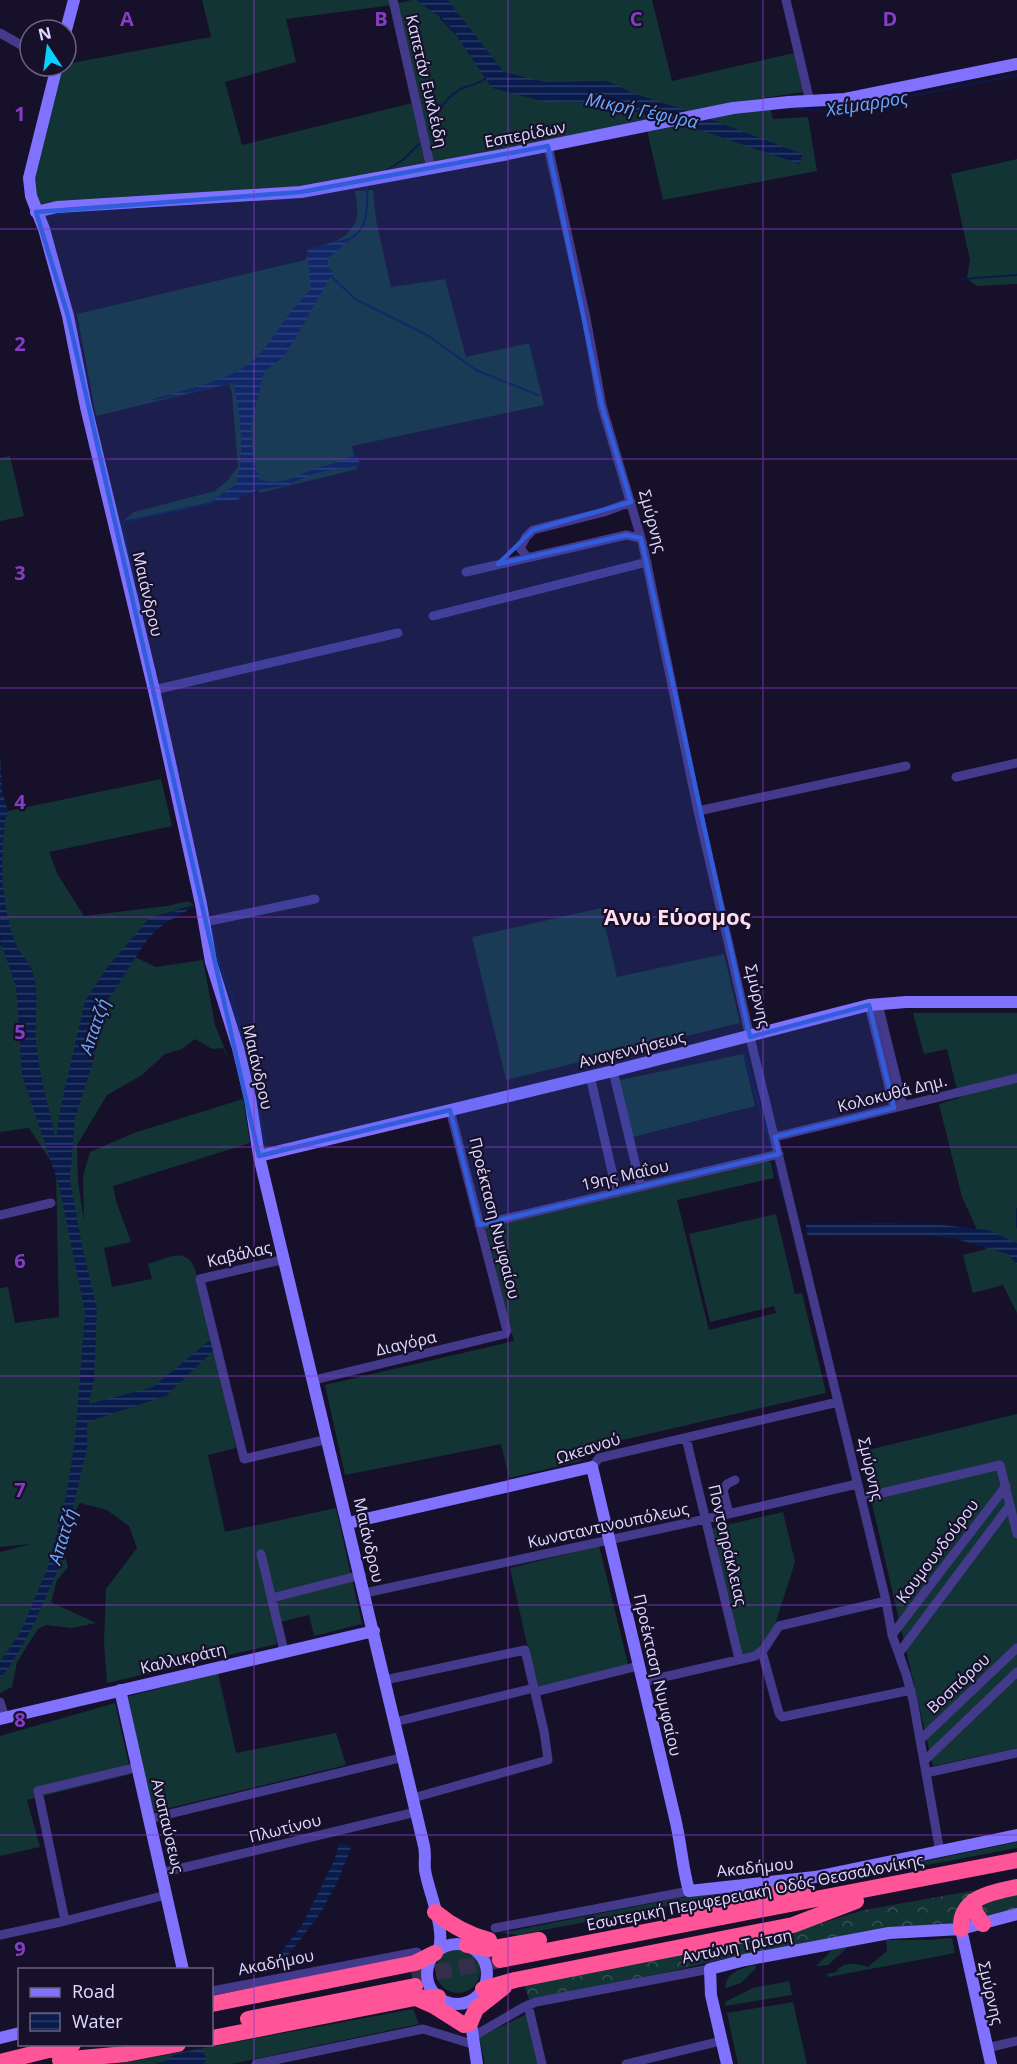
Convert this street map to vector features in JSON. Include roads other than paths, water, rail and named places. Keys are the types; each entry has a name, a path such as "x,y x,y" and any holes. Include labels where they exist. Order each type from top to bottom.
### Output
{"highway":[{"name":"Εσωτερική Περιφερειακή Οδός Θεσσαλονίκης","path":"507,1964 855,1896 1017,1860"},
{"name":"Εσωτερική Περιφερειακή Οδός Θεσσαλονίκης","path":"855,1896 1017,1870"},
{"path":"961,1929 963,1915 973,1901 987,1893 1017,1887"},
{"path":"478,1994 507,1964 793,1924 855,1896"},
{"path":"973,1901 975,1911 983,1924"},
{"path":"435,1912 507,1964"},
{"path":"460,1945 488,1949 507,1964"},
{"path":"213,2004 415,1963 436,1952"},
{"path":"414,1987 470,2036 476,2009 483,2003 507,1964"},
{"path":"213,2026 414,1987"},
{"path":"213,2038 414,1987"},
{"path":"213,2015 414,1987 444,2000"},
{"path":"0,2062 65,2046"},
{"path":"54,2062 117,2046"},
{"path":"54,2062 126,2054 168,2046"}],"street":[{"path":"69,18 74,0"},
{"name":"Καπετάν Ευκλέιδη","path":"393,0 431,169"},
{"path":"786,0 810,102"},
{"path":"0,33 18,43"},
{"name":"Εσπερίδων","path":"36,212 57,207 293,193 431,169 733,108 858,97 1017,64"},
{"name":"Μαιάνδρου","path":"54,78 28,178 68,316 86,407 154,690 212,962 238,1048 250,1098 259,1156 404,1757 426,1854 425,1872 441,1942 436,1952"},
{"name":"Σμύρνης","path":"548,146 586,318 602,406 647,562 698,811 750,1036 886,1601 892,1635 911,1690 939,1852"},
{"path":"527,557 520,548 533,530 604,512 631,502"},
{"path":"466,572 626,535 641,538"},
{"path":"433,616 647,562"},
{"path":"154,690 398,633"},
{"path":"956,777 1017,763"},
{"path":"698,811 906,766"},
{"path":"205,922 315,899"},
{"name":"Αναγεννήσεως","path":"259,1156 613,1071 874,1005 1017,1002"},
{"path":"874,1005 898,1107"},
{"path":"613,1071 641,1187"},
{"path":"590,1076 617,1193"},
{"name":"Κολοκυθά Δημ.","path":"775,1137 1017,1078"},
{"name":"Προέκταση Νυμφαίου","path":"450,1110 506,1334"},
{"name":"19ης Μαΐου","path":"479,1225 779,1154"},
{"path":"0,1215 51,1203"},
{"name":"Καβάλας","path":"285,1259 200,1279 244,1459 328,1439"},
{"name":"Διαγόρα","path":"314,1380 506,1334"},
{"name":"Ωκεανού","path":"348,1523 592,1467 599,1458 838,1402"},
{"name":"Ποντοηράκλειας","path":"686,1438 739,1659"},
{"path":"861,1498 1000,1465 1017,1534"},
{"name":"Προέκταση Νυμφαίου","path":"592,1467 675,1818 682,1851 681,1863 689,1891"},
{"path":"729,1514 723,1490 727,1484 735,1480"},
{"name":"Κωνσταντινουπόλεως","path":"365,1593 857,1484"},
{"name":"Κουμουνδούρου","path":"892,1635 1006,1486"},
{"name":"Κουμουνδούρου","path":"899,1653 1010,1504"},
{"path":"261,1554 284,1651"},
{"path":"272,1598 361,1575"},
{"path":"642,1682 757,1655 762,1652 779,1626 886,1601"},
{"name":"Καλλικράτη","path":"2,1718 374,1631"},
{"name":"Βοσπόρου","path":"921,1739 1017,1648"},
{"path":"385,1680 525,1650 535,1690 548,1760 413,1798"},
{"path":"762,1652 782,1717 911,1690"},
{"path":"395,1722 638,1666"},
{"name":"Βοσπόρου","path":"924,1761 1017,1672"},
{"name":"Αναπαύσεως","path":"120,1690 183,1968"},
{"path":"0,1702 2,1718"},
{"path":"927,1773 1017,1753"},
{"path":"149,1819 404,1757"},
{"path":"65,1921 38,1791 138,1767"},
{"name":"Πλωτίνου","path":"162,1874 416,1812"},
{"name":"Ακαδήμου","path":"495,1928 689,1891 787,1881 1017,1835"},
{"path":"0,1935 166,1895"},
{"name":"Αντώνη Τρίτση","path":"470,2036 528,2005 567,1995 889,1933 961,1929 1017,1914"},
{"name":"Σμύρνης","path":"961,1929 991,2064"},
{"path":"439,1932 460,1945 478,1952 485,1963 487,1971 470,2009 470,2036 477,2064"},
{"path":"460,1945 436,1952 428,1966 427,1974 429,1983 470,2036"},
{"name":"Ακαδήμου","path":"213,1991 417,1952"},
{"path":"710,1969 711,1995 727,2064"},
{"path":"444,2000 467,2002 478,1994"},
{"path":"528,2005 542,2064"},
{"path":"256,2064 280,2062 423,2029 470,2036"},
{"path":"0,2038 18,2034"},
{"path":"626,2064 722,2041"},
{"path":"987,2048 1017,2041"}],"water":[{"path":"416,0 448,0 504,72 545,82 607,81 635,94 683,109 803,154 799,164 689,126 603,103 545,102 492,88 448,23"},
{"path":"354,237 329,257 327,264 333,272 283,357 264,372 251,426 253,455 259,479 274,482 287,480 356,455 361,465 316,473 284,486 257,490 236,500 209,503 236,484 239,471 241,434 233,383 142,403 222,378 252,362 290,312 311,289 307,249"},
{"name":"Απατζή","path":"0,755 2,792 8,811 3,853 4,897 15,942 32,969 35,982 37,1054 56,1140 60,1110 85,1001 106,969 149,918 195,906 165,923 149,937 108,1000 96,1035 94,1059 75,1118 70,1180 97,1309 94,1380 89,1404 153,1387 210,1340 213,1351 166,1396 87,1422 87,1448 60,1565 33,1626 14,1660 0,1679 0,1662 20,1633 47,1570 66,1497 75,1440 85,1312 59,1186 22,1075 16,986 0,940"},
{"path":"806,1224 932,1224 988,1230 1017,1243 1017,1265 1008,1254 953,1238 922,1235 807,1236"},
{"path":"345,1843 351,1848 338,1881 320,1914 278,1968 266,1972 302,1925 334,1861 339,1844"},
{"path":"203,2049 206,2060 203,2064 155,2064 168,2060 173,2055"}],"waterway":[{"name":"Μικρή Γέφυρα","path":"441,18 455,33"},
{"name":"Χείμαρρος","path":"787,108 831,112 1017,75"},
{"path":"429,128 452,95 485,79"},
{"path":"386,171 404,159 419,144"},
{"path":"352,238 365,221 367,184"},
{"path":"101,210 132,208"},
{"path":"54,215 75,212"},
{"path":"962,279 1017,275"},
{"path":"331,276 355,299 427,335 476,370 538,395"},
{"path":"134,578 122,522 212,503"},
{"path":"137,591 141,610"},
{"path":"212,929 219,961 231,992 256,1091 265,1142"},
{"path":"744,1053 772,1151"},
{"path":"773,1157 786,1204"},
{"path":"1017,1209 1017,1227"}],"tunnel":[{"path":"412,1977 500,1960"}],"district":[{"name":"Άνω Εύοσμος","path":"677,916"}]}
